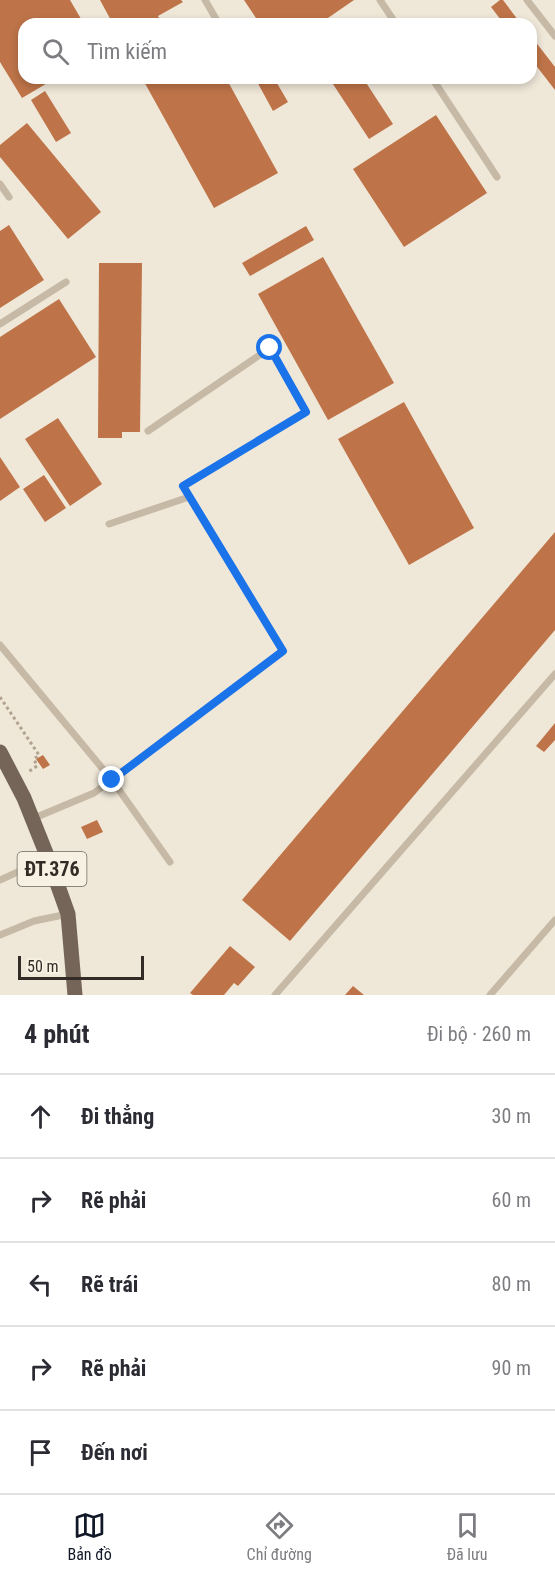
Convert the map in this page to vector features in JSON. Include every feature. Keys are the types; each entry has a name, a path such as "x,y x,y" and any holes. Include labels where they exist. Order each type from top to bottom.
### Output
{"main road":[{"name":"ĐT.376","path":"0,752 16,780 68,914 75,995"}],"lane":[{"path":"205,0 216,18"},
{"path":"380,0 392,18"},
{"path":"527,0 555,36"},
{"path":"436,84 497,177"},
{"path":"0,184 9,197"},
{"path":"0,324 66,282"},
{"path":"32,819 94,793 283,651 183,486 306,412 270,348 148,430"},
{"path":"109,524 189,497"},
{"path":"0,645 112,780 170,862"},
{"path":"275,995 555,674"},
{"path":"0,880 48,858"},
{"path":"0,935 34,921 68,914"},
{"path":"490,995 555,920"}],"path":[{"path":"0,697 39,755 34,759 37,766 16,780"}],"building":[{"path":"0,0 70,0 80,18 18,18 18,84 46,84 22,98 0,62"},
{"path":"100,0 181,0 183,2 158,16 159,18 110,18"},
{"path":"244,0 354,0 328,18 256,18"},
{"path":"503,0 516,18 499,18 491,7"},
{"path":"537,44 555,67 555,90 537,67"},
{"path":"145,84 229,84 278,173 214,208"},
{"path":"258,84 278,84 288,102 273,111"},
{"path":"333,84 367,84 393,124 369,139"},
{"path":"45,91 71,133 56,142 31,100"},
{"path":"436,115 487,193 404,247 353,169"},
{"path":"27,123 101,212 68,239 0,157 0,145"},
{"path":"9,225 44,280 0,308 0,231"},
{"path":"306,226 314,240 250,276 242,263"},
{"path":"323,257 394,383 328,420 258,294"},
{"path":"99,263 142,263 140,432 122,432 122,438 98,438"},
{"path":"59,299 96,357 0,419 0,337"},
{"path":"404,402 474,528 409,565 338,439"},
{"path":"58,418 102,484 70,506 25,439"},
{"path":"0,457 20,487 0,501"},
{"path":"44,475 66,508 45,522 23,489"},
{"path":"555,532 555,630 290,941 242,900"},
{"path":"555,723 555,740 544,752 536,746"},
{"path":"43,755 50,765 43,769 36,759"},
{"path":"97,820 103,832 87,839 81,827"},
{"path":"230,946 255,967 238,986 234,983 224,995 193,995 190,993"},
{"path":"353,986 364,995 345,995"}],"route":[{"path":"112,780 283,651 183,486 306,412 270,348"}]}
